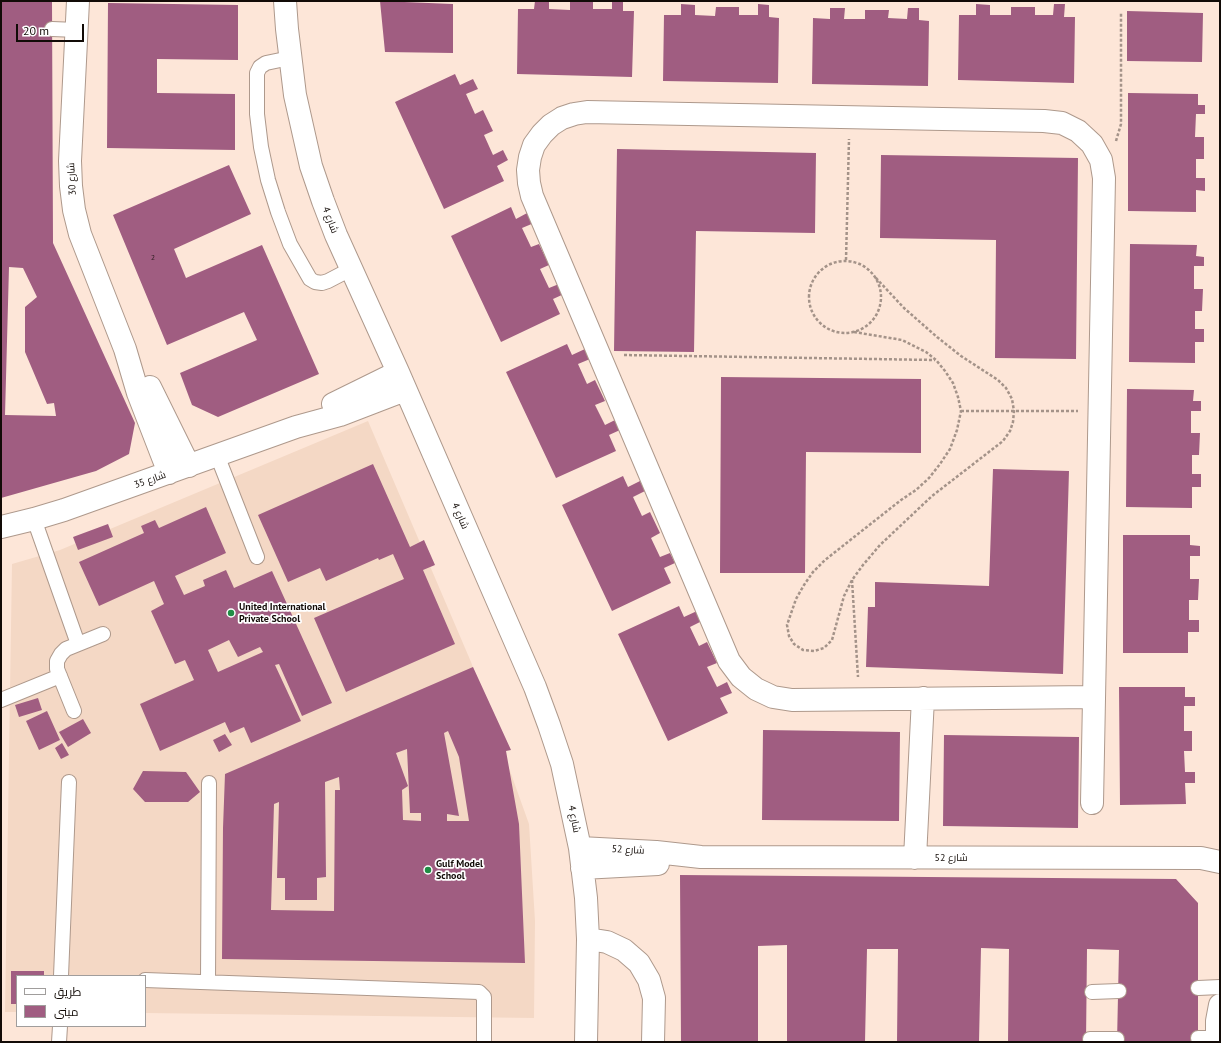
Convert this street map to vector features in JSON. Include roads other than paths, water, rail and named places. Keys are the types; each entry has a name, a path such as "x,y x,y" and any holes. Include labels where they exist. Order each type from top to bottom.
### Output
{"street":[{"name":"شارع 30","path":"78,1 72,30 70,161 72,198 80,234 125,349 138,393 179,470"},
{"name":"شارع 4","path":"285,1 290,58 296,102 311,166 336,235 402,381 535,687 562,764 581,858 588,939 586,1042"},
{"path":"1092,804 1104,178 1100,160 1092,144 1078,131 1062,123 1044,121 587,112 568,116 551,124 542,134 532,151 528,170 528,183 532,196 729,661 741,677 756,689 773,697 792,700 1094,697"},
{"name":"شارع 35","path":"1,527 64,510 179,470 296,427 335,402 402,381"},
{"path":"915,858 923,698"},
{"name":"شارع 52","path":"581,858 656,852 701,857 1214,857"},
{"path":"588,939 607,942 624,950 639,963 649,980 654,998 653,1042"},
{"path":"1211,1039 1220,1005"}],"lane":[{"path":"52,31 62,29 72,30"},
{"path":"290,58 266,63 260,67 257,74 257,114 261,147 268,180 290,244 310,279 315,282 322,283 351,269"},
{"path":"217,456 257,557"},
{"path":"34,519 78,644"},
{"path":"74,711 57,669 57,661 60,654 66,649 103,634"},
{"path":"1,700 60,676"},
{"path":"61,975 69,782"},
{"path":"208,982 209,783"},
{"path":"146,980 479,992 484,997 484,1042"},
{"path":"1198,988 1220,987"},
{"path":"1092,992 1119,991"},
{"path":"59,1042 60,1027"},
{"path":"1090,1039 1118,1039"}],"place":[{"name":"United International Private School","path":"231,613"},
{"name":"Gulf Model School","path":"428,870"}]}
